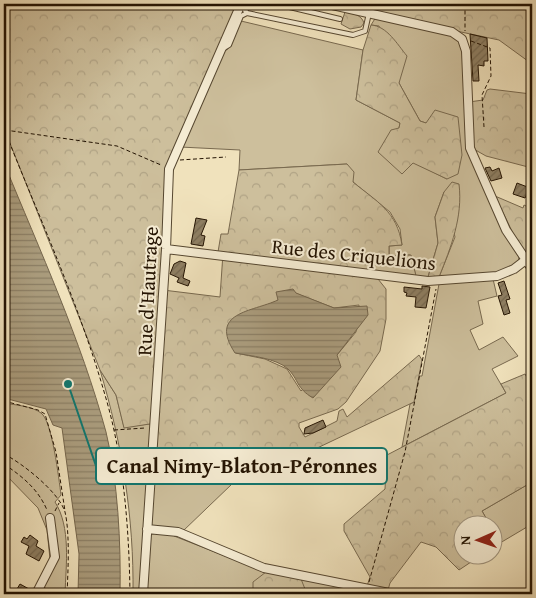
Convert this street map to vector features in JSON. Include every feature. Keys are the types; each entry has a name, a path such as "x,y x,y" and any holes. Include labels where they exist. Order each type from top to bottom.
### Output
{"street":[{"name":"Rue d'Hautrage","path":"143,594 166,249 169,169 241,4"},
{"path":"328,4 452,32 462,39 466,51 470,148 506,230 525,262 532,269"},
{"name":"Rue des Criquelions","path":"166,249 438,281 496,276 525,262 532,255"},
{"path":"36,594 55,557 50,518"},
{"path":"147,529 178,532 264,568 366,592 394,594"}],"lane":[{"path":"241,4 243,10 247,13 357,35 365,32 369,13"},
{"path":"277,4 340,19"},
{"path":"220,50 229,45 241,16 247,13"}],"path":[{"path":"465,4 465,32 462,39 490,48 492,76 482,95 484,127"},
{"path":"4,129 117,146 169,169"},
{"path":"4,129 88,340 106,396 114,430 129,532 130,594"},
{"path":"172,160 192,161 211,157 226,157"},
{"path":"366,592 405,452 438,281"},
{"path":"4,400 38,410 45,414 56,452 65,512"},
{"path":"114,430 147,428"},
{"path":"4,464 30,484 40,496 50,518"},
{"path":"50,518 59,503"}],"green space":[{"path":"4,4 241,4 171,162 163,290 220,297 223,253 218,252 221,234 228,234 239,170 347,164 354,172 353,182 385,208 396,224 402,245 389,246 389,256 411,255 416,276 379,273 378,279 386,289 386,319 380,351 346,402 338,409 299,423 299,427 305,437 337,421 339,411 343,409 347,417 419,355 422,360 414,402 292,460 232,484 218,466 154,455 156,423 124,428 116,395 100,370 4,128","holes":["295,293 334,308 359,305 356,332 337,355 301,391 287,369 265,359 236,353 270,304"]},
{"path":"328,4 532,4 532,64 499,40"},
{"path":"345,12 359,16 364,23 361,27 350,29 341,24"},
{"path":"376,17 444,32 458,38 463,47 466,148 503,228 519,257 518,263 501,272 439,277 455,237 444,192 435,217 438,243 428,277 416,276 410,255 389,256 389,246 402,245 400,229 390,212 353,182 347,164 239,170 240,150 180,147 223,52 228,49 241,21 363,50 356,100 400,123 399,128 413,162 447,179 426,123 420,121 399,83 379,26 371,25"},
{"path":"371,25 387,32 407,56 399,83 420,121 426,123 435,110 458,117 462,155 458,174 447,179 413,163 402,174 378,152 391,130 399,128 400,123 356,100 363,50"},
{"path":"532,89 532,168 486,156 472,148 469,102 483,100 487,90 531,94"},
{"path":"452,182 459,184 460,196 455,232 439,277 428,277 438,243 435,217 444,192"},
{"path":"495,196 523,208 524,205 532,209 532,252 524,253 521,250"},
{"path":"493,279 497,296 478,301 483,324 470,330 479,350 503,337 518,356 492,369 506,393 402,447 410,404 414,402 419,376 422,376 439,284"},
{"path":"100,370 116,395 124,427 157,423 155,455 219,466 232,484 183,531 174,536 266,572 362,591 362,594 133,594 131,537 125,481 115,425"},
{"path":"525,374 529,381 532,380 532,482 482,511 485,516 454,516 454,565 436,547 421,542 390,583 388,590 367,586 370,577 344,531 344,524 385,489 387,455 506,393 501,384"},
{"path":"4,403 23,406 41,413 45,418 52,438 61,495 55,502 63,523 66,546 65,594 57,594 43,587 50,559 47,530 38,508 4,473"},
{"path":"532,482 532,524 504,541 504,516 485,516 482,511"},
{"path":"455,566 465,566 459,570"},
{"path":"266,572 301,579 307,594 253,594 253,582"}],"shaded area":[{"path":"4,163 46,263 85,364 106,432 118,513 120,594 78,594 79,554 62,428 53,425 46,409 4,398"},
{"path":"293,289 296,293 334,308 367,306 368,315 337,355 341,367 313,398 303,391 292,373 283,365 263,358 235,353 228,339 227,329 230,321 246,311 278,300 276,292"}],"building":[{"path":"470,34 487,38 488,61 484,61 484,66 478,65 479,81 473,81"},
{"path":"490,167 492,171 499,168 502,178 491,181 485,168"},
{"path":"517,183 530,188 525,198 513,194"},
{"path":"196,218 207,220 201,235 205,236 203,246 191,244"},
{"path":"180,261 186,263 183,278 190,281 188,286 177,282 179,278 170,274 174,264"},
{"path":"504,281 510,299 506,300 510,313 504,315 498,296 502,295 498,283"},
{"path":"422,286 430,287 426,308 415,307 416,297 406,296 407,293 404,292 404,287 422,289"},
{"path":"323,420 326,427 313,433 304,434 305,428"},
{"path":"30,535 38,541 36,546 44,551 39,561 26,554 29,546 21,542 24,537 27,539"},
{"path":"20,584 29,589 26,594 14,594"}],"place":[{"name":"Canal Nimy-Blaton-Péronnes","path":"68,384"}]}
